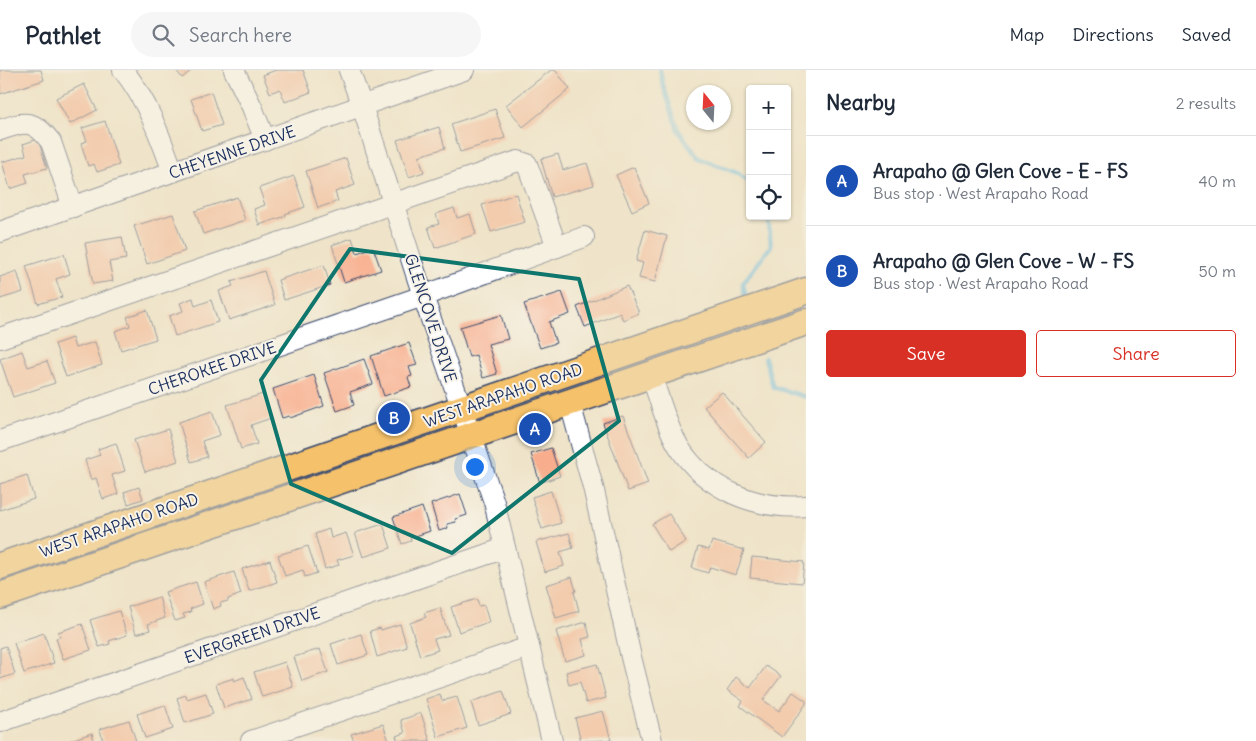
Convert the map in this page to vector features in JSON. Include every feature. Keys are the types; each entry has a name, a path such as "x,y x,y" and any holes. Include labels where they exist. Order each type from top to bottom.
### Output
{"main road":[{"name":"WEST ARAPAHO ROAD","path":"0,566 806,291"},
{"path":"651,375 651,358 654,355 720,331 742,313"},
{"name":"WEST ARAPAHO ROAD","path":"0,596 806,322"}],"street":[{"path":"123,70 145,104 160,136 173,172"},
{"path":"234,70 265,140"},
{"name":"GLENCOVE DRIVE","path":"349,70 423,296 494,502 552,741"},
{"name":"CHEYENNE DRIVE","path":"0,232 454,72"},
{"path":"0,130 28,123 34,125 45,134 51,142 73,207"},
{"path":"0,338 518,161 527,164 557,247"},
{"name":"CHEROKEE DRIVE","path":"0,441 423,296 584,237"},
{"path":"651,375 679,447 696,468 721,488 746,499 767,505 806,506"},
{"path":"570,403 594,491 652,741"},
{"name":"EVERGREEN DRIVE","path":"0,722 505,548"},
{"path":"251,741 529,647"}],"highlighted area":[{"path":"350,249 579,279 619,421 452,553 291,484 261,380"}],"building":[{"path":"0,70 41,70 44,80 0,94"},
{"path":"176,70 192,70 182,78"},
{"path":"276,70 303,70 311,92 285,102 280,89 270,93 263,75"},
{"path":"551,70 555,70 570,89 523,127 506,105"},
{"path":"84,84 97,110 70,124 56,98"},
{"path":"211,92 222,125 202,131 191,99"},
{"path":"495,109 505,138 460,152 451,124"},
{"path":"105,121 119,165 97,172 94,164 88,166 81,143 87,141 82,128"},
{"path":"439,127 445,148 419,156 424,172 409,177 397,140"},
{"path":"38,139 47,168 25,174 28,183 10,189 2,162 26,155 23,144"},
{"path":"558,154 563,170 587,163 594,185 552,197 541,159"},
{"path":"346,158 355,185 335,192 338,201 318,208 306,171"},
{"path":"634,167 649,203 632,211 616,175"},
{"path":"294,176 305,207 259,225 254,209 265,205 259,188"},
{"path":"516,194 525,222 491,232 482,205"},
{"path":"237,197 245,220 203,234 195,211"},
{"path":"454,208 457,218 470,214 476,234 435,248 428,227 439,224 436,214"},
{"path":"173,214 185,251 147,264 134,226"},
{"path":"645,230 667,236 655,282 639,278 643,263 636,261"},
{"path":"122,237 126,259 109,262 113,281 93,284 85,243"},
{"path":"352,238 357,253 373,247 381,270 344,282 332,245"},
{"path":"64,254 70,274 56,279 62,297 38,304 26,266"},
{"path":"324,265 330,285 284,300 278,280"},
{"path":"17,271 23,292 0,299 0,277"},
{"path":"264,271 275,305 229,320 219,291 233,286 231,282"},
{"path":"627,286 639,313 623,320 620,313 585,327 577,307"},
{"path":"562,292 570,314 549,322 556,343 540,348 524,304"},
{"path":"193,298 195,306 211,300 218,322 175,336 169,316 183,311 180,303"},
{"path":"147,310 156,339 121,350 115,331 130,326 127,317"},
{"path":"501,315 508,339 488,344 497,374 483,378 476,355 469,357 460,327"},
{"path":"72,338 75,348 95,342 102,365 66,377 55,344"},
{"path":"409,343 417,365 409,367 412,376 408,377 411,387 384,396 371,356"},
{"path":"22,351 28,367 47,361 55,383 13,397 0,359"},
{"path":"364,359 373,384 350,392 354,405 337,411 324,373"},
{"path":"314,375 324,406 290,418 289,416 282,418 273,389"},
{"path":"722,392 766,442 749,458 704,407"},
{"path":"263,394 271,418 251,425 257,444 241,449 227,405"},
{"path":"212,411 220,435 202,441 207,457 191,462 179,422"},
{"path":"623,416 648,484 628,491 603,423"},
{"path":"168,429 178,461 145,472 134,440"},
{"path":"116,443 125,471 112,475 118,494 103,499 96,478 91,480 85,460 100,455 98,449"},
{"path":"551,448 560,476 540,483 531,454"},
{"path":"27,475 34,499 0,510 0,484"},
{"path":"139,487 143,499 128,504 124,492"},
{"path":"551,491 561,523 542,529 532,497"},
{"path":"460,494 467,515 455,519 456,522 447,524 448,528 439,531 431,504"},
{"path":"422,507 430,531 410,538 411,541 402,544 393,517"},
{"path":"669,514 686,541 669,552 652,524"},
{"path":"383,524 391,548 363,557 355,533"},
{"path":"329,529 331,538 346,533 354,555 337,560 339,565 325,569 315,534"},
{"path":"569,533 573,548 560,552 564,566 545,572 536,542"},
{"path":"712,541 744,550 736,575 710,567 708,573 692,568 698,547 709,550"},
{"path":"308,546 317,573 305,577 303,570 285,576 278,555"},
{"path":"752,557 804,562 802,583 750,578"},
{"path":"270,560 277,582 249,591 242,569"},
{"path":"234,572 241,594 220,603 221,606 213,609 204,582"},
{"path":"572,577 579,611 556,618 546,585"},
{"path":"196,582 203,604 190,609 191,612 183,614 185,618 175,621 165,592"},
{"path":"159,597 165,618 148,624 150,630 136,634 128,607"},
{"path":"477,599 479,606 484,605 489,622 459,632 451,607"},
{"path":"440,608 449,635 434,639 438,650 420,656 410,623 426,617 424,613"},
{"path":"119,611 127,635 109,641 110,644 99,647 90,620"},
{"path":"586,622 590,637 582,639 586,655 565,661 556,631"},
{"path":"82,624 91,650 63,659 56,638 60,637 58,632"},
{"path":"400,624 407,647 377,657 370,631 380,628 381,630"},
{"path":"44,633 54,663 24,673 14,643"},
{"path":"361,634 368,655 338,665 331,644"},
{"path":"6,646 15,674 0,679 0,648"},
{"path":"320,649 328,672 302,681 294,657"},
{"path":"285,662 293,687 262,697 254,672"},
{"path":"597,664 606,698 586,703 580,682 569,685 566,672"},
{"path":"766,666 781,676 763,700 779,711 793,692 806,701 806,704 782,737 740,706 743,701 727,690 736,677 750,688"},
{"path":"244,677 252,699 224,708 216,684"},
{"path":"503,691 511,714 478,725 471,702"},
{"path":"206,693 213,714 185,723 177,698 186,695 187,699"},
{"path":"440,694 442,701 457,697 467,728 438,737 426,699"},
{"path":"165,705 173,729 145,738 137,714"},
{"path":"603,711 611,740 581,741 575,718"},
{"path":"421,713 430,741 398,741 396,736 405,733 401,720"},
{"path":"129,720 136,741 103,741 100,729"},
{"path":"383,724 389,741 354,741 351,734"},
{"path":"92,733 94,741 68,741"}],"waterway":[{"path":"660,70 678,130 699,158 737,173 746,180"},
{"path":"745,294 743,283 771,246 768,220"},
{"path":"765,358 773,387 806,397"}],"place":[{"name":"Arapaho @ Glen Cove - W - FS","path":"394,418"},
{"name":"Arapaho @ Glen Cove - E - FS","path":"535,429"}]}
